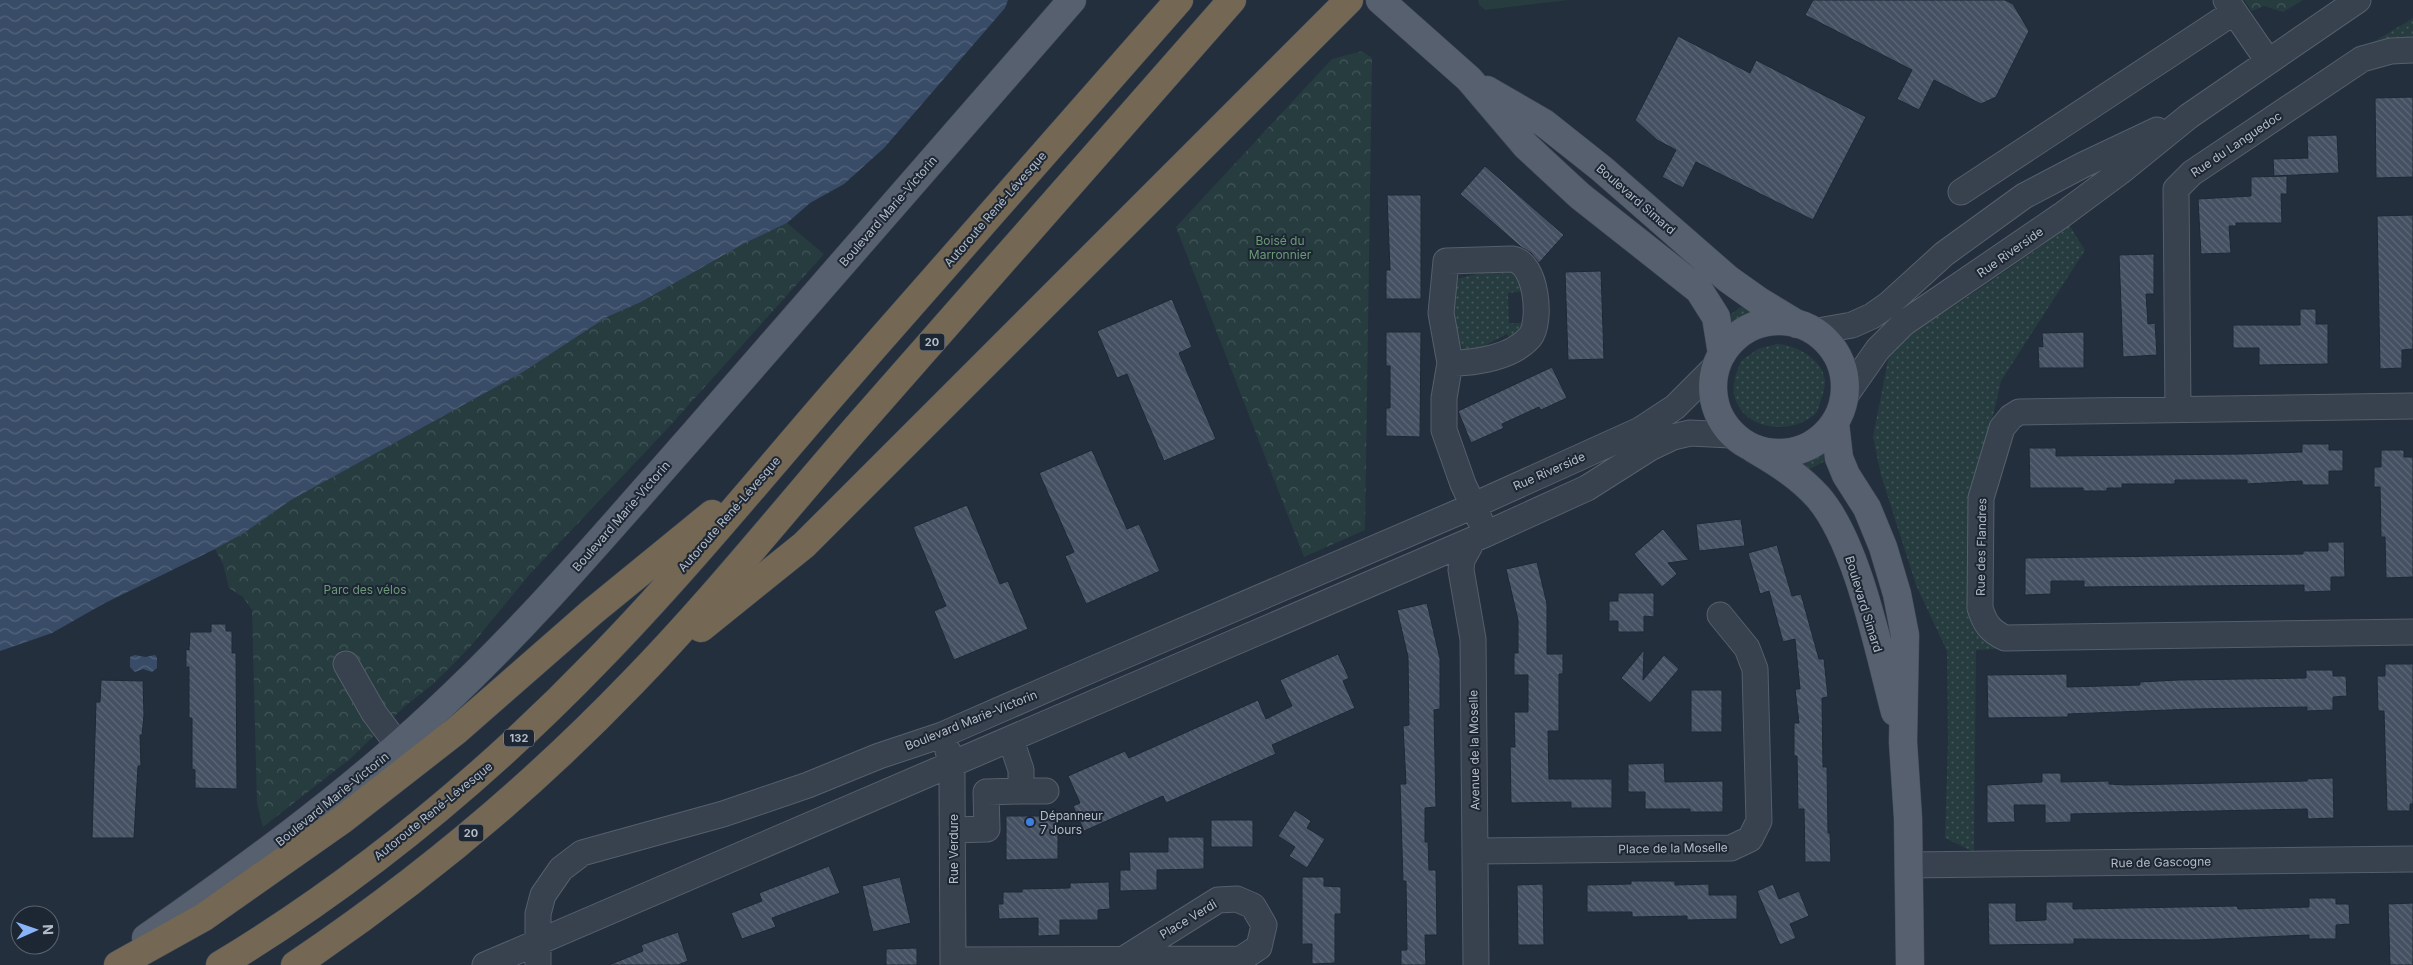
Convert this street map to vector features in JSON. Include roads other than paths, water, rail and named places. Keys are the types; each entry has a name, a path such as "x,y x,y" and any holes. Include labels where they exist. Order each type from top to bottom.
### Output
{"highway":[{"name":"Autoroute René-Lévesque","path":"220,965 325,896 386,850 505,751 567,692 631,626 1179,0"},
{"name":"20","path":"295,965 393,896 467,837 538,775 632,683 739,565 1232,0"},
{"path":"632,683 804,545 1349,0"},
{"path":"118,965 204,917 342,820 456,731 592,612 774,462"}],"main road":[{"name":"Boulevard Marie-Victorin","path":"107,965 226,882 305,823 398,745 457,692 560,586 1072,0"},
{"name":"Boulevard Simard","path":"1380,0 1469,79 1532,152 1610,221 1699,290 1716,316 1720,360"},
{"name":"Boulevard Simard","path":"1469,79 1544,123 1602,169 1728,279 1759,302 1808,328"},
{"path":"1781,322 1808,328 1832,344 1841,359 1845,375 1839,411 1818,439 1796,448 1771,450 1740,440 1722,424 1714,403 1714,380 1720,360 1734,338 1754,327 1781,322"},
{"name":"Boulevard Simard","path":"1839,411 1836,442 1841,465 1867,508 1885,554 1904,634 1903,742 1909,865 1910,965"},
{"name":"Boulevard Simard","path":"1740,440 1783,467 1804,483 1823,504 1835,522 1860,584 1903,742"}],"street":[{"name":"Rue Riverside","path":"1839,411 1878,349 1897,329 2044,228 2120,172 2189,116 2358,0"},
{"path":"1961,192 2230,6 2268,61"},
{"name":"Rue du Languedoc","path":"2178,408 2176,189 2192,173 2362,59 2391,50 2413,50"},
{"name":"Rue Riverside","path":"1808,328 1852,325 1872,316 1889,304 1955,245 2024,196 2083,165 2189,116"},
{"path":"2003,164 2044,228"},
{"path":"1450,363 1471,363 1491,359 1518,346 1529,337 1535,324 1534,287 1525,264 1512,259 1446,261 1441,313 1450,363 1444,398 1444,430 1473,505 1479,537"},
{"name":"Rue Riverside","path":"1364,552 1473,505 1654,422 1686,397 1720,360"},
{"name":"Rue des Flandres","path":"2413,406 2178,408 2019,412 2011,417 2002,428 1981,498 1980,608 1985,623 1993,632 2005,638 2413,632"},
{"path":"484,965 538,954 952,765 1479,537 1596,484 1650,448 1673,436 1690,433 1740,440"},
{"name":"Avenue de la Moselle","path":"1476,965 1473,639 1462,583 1461,565 1479,537"},
{"name":"Boulevard Marie-Victorin","path":"538,954 538,914 543,895 561,869 582,853 745,807 942,734 1364,552"},
{"name":"Place de la Moselle","path":"1476,851 1731,848 1750,840 1759,821 1755,669 1747,648 1720,615"},
{"path":"346,664 374,713 398,745"},
{"name":"Rue Verdure","path":"942,734 952,765 953,962"},
{"path":"1011,740 1021,770 1021,791"},
{"path":"952,830 987,840 986,792 1046,791"},
{"name":"Rue de Gascogne","path":"1909,865 2413,860"},
{"name":"Place Verdi","path":"953,962 1241,959 1259,947 1264,925 1253,906 1237,899 1218,900 1124,959"}],"water":[{"path":"0,0 1008,0 1005,8 884,148 844,184 810,203 787,223 745,243 641,302 607,317 523,372 291,500 244,533 215,549 103,604 52,633 0,651"},
{"path":"135,655 145,657 155,655 157,658 157,668 152,672 143,669 135,672 130,667 130,657"}],"place":[{"name":"Dépanneur 7 Jours","path":"1030,822"}],"park label":[{"name":"Boisé du Marronnier","path":"1280,247"},
{"name":"Parc des vélos","path":"365,589"}]}
